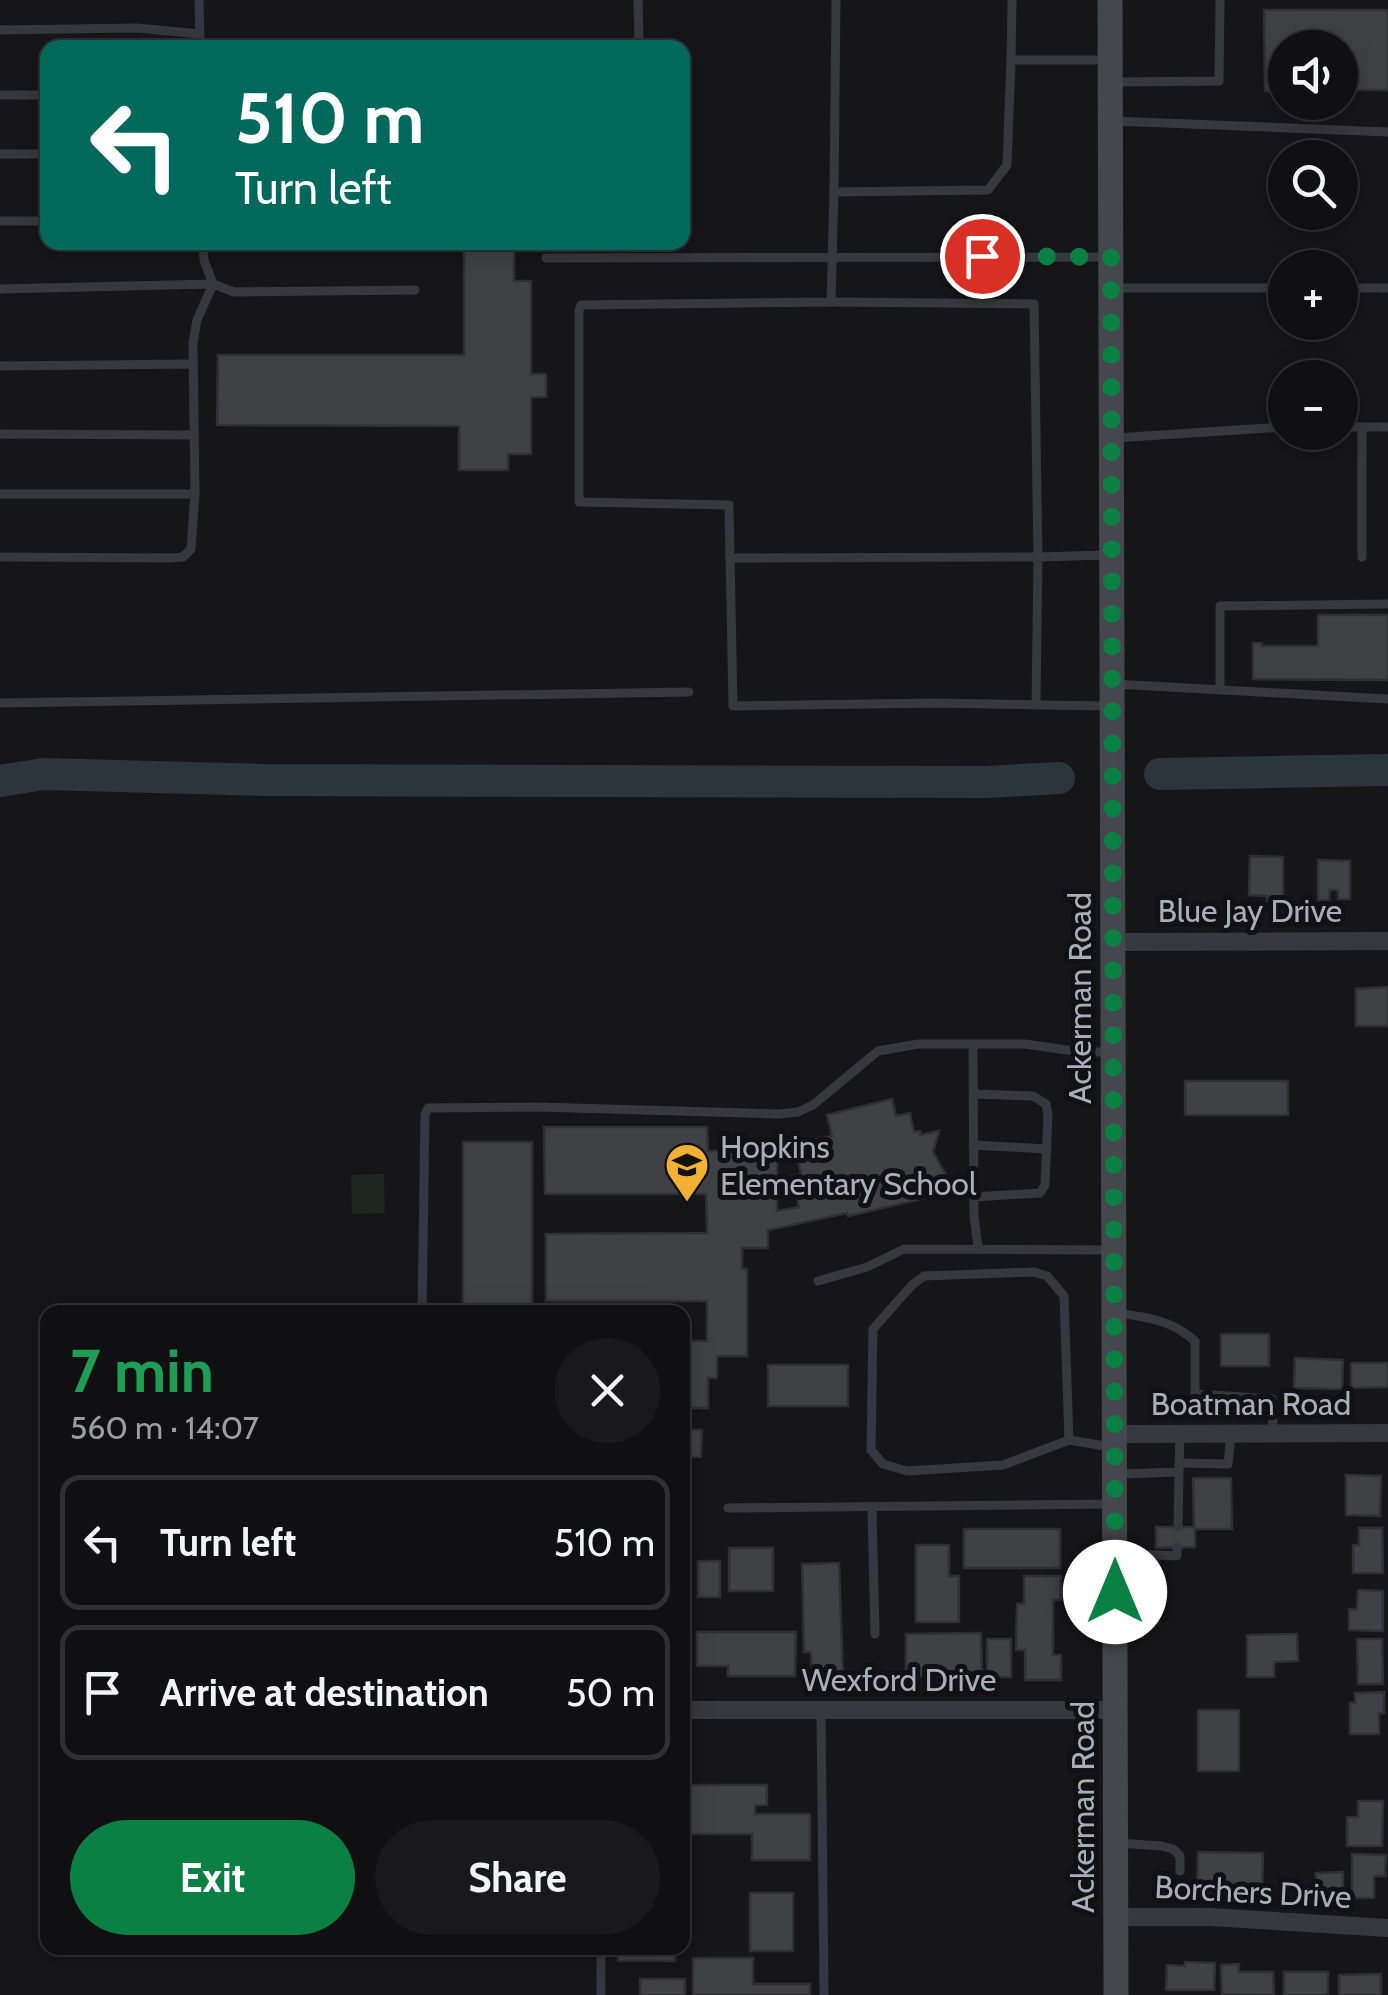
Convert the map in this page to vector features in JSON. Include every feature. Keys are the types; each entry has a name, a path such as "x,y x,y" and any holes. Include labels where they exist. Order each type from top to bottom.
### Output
{"street":[{"name":"Ackerman Road","path":"1110,0 1116,1995"},
{"name":"Blue Jay Drive","path":"1113,942 1388,940"},
{"name":"Boatman Road","path":"1114,1441 1180,1434 1388,1433"},
{"name":"Wexford Drive","path":"690,1710 1116,1710"},
{"name":"Borchers Drive","path":"1115,1917 1210,1917 1388,1928"}],"lane":[{"path":"200,0 200,40"},
{"path":"638,0 639,40"},
{"path":"832,302 836,0"},
{"path":"834,192 988,190 1007,165 1012,0"},
{"path":"1011,61 1219,81 1220,0"},
{"path":"0,30 137,28 200,34"},
{"path":"0,95 40,95"},
{"path":"1111,121 1388,132"},
{"path":"0,154 40,154"},
{"path":"0,221 40,221"},
{"path":"0,557 183,557 191,548 195,494 192,364 197,320 213,284 203,250"},
{"path":"546,258 1111,257"},
{"path":"0,289 213,284 234,292 415,290"},
{"path":"1111,288 1268,288"},
{"path":"1358,288 1388,288"},
{"path":"1036,705 1034,304 582,305 578,310 579,502 729,506 733,706 1036,705 1112,695 1220,689 1388,699"},
{"path":"0,366 192,364"},
{"path":"1358,427 1388,427"},
{"path":"1362,427 1362,557"},
{"path":"1111,438 1268,428"},
{"path":"0,434 194,435"},
{"path":"0,494 195,494"},
{"path":"732,558 1111,555"},
{"path":"1220,689 1220,606 1388,604"},
{"path":"0,703 689,692"},
{"path":"422,1305 424,1114 428,1108 798,1112 813,1105 878,1051 918,1044 1025,1044 1113,1052"},
{"path":"973,1045 978,1247"},
{"path":"973,1094 1032,1096 1046,1104 1045,1185 1040,1194 974,1197"},
{"path":"974,1146 1046,1149"},
{"path":"818,1281 867,1267 904,1249 1114,1250"},
{"path":"1069,1440 1064,1296 1047,1276 1034,1272 924,1276 873,1329 871,1450 883,1464 907,1471 1002,1465 1069,1440 1114,1441"},
{"path":"1114,1313 1154,1318 1183,1330 1195,1341 1195,1394 1272,1399 1274,1434"},
{"path":"1178,1527 1180,1434"},
{"path":"1114,1474 1228,1464 1231,1434"},
{"path":"728,1508 1114,1504"},
{"path":"872,1507 875,1634"},
{"path":"1115,1553 1177,1556 1177,1548"},
{"path":"821,1710 824,1995"},
{"path":"1115,1842 1173,1849 1180,1856 1180,1871"},
{"path":"601,1955 601,1995"}],"shaded area":[{"path":"384,1174 385,1213 352,1214 351,1175"}],"building":[{"path":"1264,10 1388,10 1388,90 1358,90 1358,30 1268,30 1265,91"},
{"path":"464,250 514,250 514,281 531,281 531,374 546,374 546,397 531,397 531,454 508,454 508,470 459,470 459,426 217,425 218,355 464,355"},
{"path":"1318,615 1388,615 1388,680 1253,679 1253,643 1318,646"},
{"path":"1250,856 1283,857 1283,901 1249,895"},
{"path":"1318,860 1350,861 1350,899 1338,899 1338,890 1330,890 1329,900 1318,900"},
{"path":"1388,987 1388,1026 1356,1026 1356,989"},
{"path":"1185,1081 1288,1081 1288,1115 1185,1115"},
{"path":"892,1099 896,1116 910,1113 914,1132 920,1131 920,1135 939,1131 933,1152 953,1187 933,1191 934,1196 848,1216 847,1213 768,1230 768,1248 742,1248 742,1269 747,1269 747,1356 717,1356 717,1378 708,1378 708,1408 690,1408 690,1341 707,1341 707,1301 546,1301 546,1234 707,1233 706,1194 545,1194 544,1127 707,1127 708,1151 777,1151 777,1211 799,1207 792,1176 801,1174 795,1144 832,1136 827,1115"},
{"path":"463,1142 532,1142 532,1305 463,1305"},
{"path":"1221,1334 1269,1334 1269,1366 1221,1366"},
{"path":"1295,1358 1343,1360 1342,1389 1294,1388"},
{"path":"1351,1363 1388,1363 1388,1387 1351,1388"},
{"path":"768,1365 848,1365 848,1406 768,1406"},
{"path":"690,1429 702,1430 701,1457 690,1456"},
{"path":"1346,1475 1381,1476 1380,1516 1346,1515"},
{"path":"1193,1478 1231,1478 1232,1529 1195,1529 1195,1547 1156,1548 1156,1527 1194,1527"},
{"path":"1359,1528 1382,1528 1383,1573 1353,1573 1353,1545 1359,1545"},
{"path":"964,1529 1060,1529 1060,1568 964,1568"},
{"path":"916,1545 949,1545 949,1576 959,1576 959,1622 916,1622"},
{"path":"729,1548 773,1548 773,1591 729,1591"},
{"path":"698,1561 720,1561 720,1597 698,1597"},
{"path":"839,1563 843,1680 812,1681 811,1652 804,1652 802,1564"},
{"path":"1024,1576 1061,1576 1061,1600 1053,1600 1053,1655 1061,1655 1061,1680 1025,1680 1025,1650 1016,1650 1017,1604 1024,1604"},
{"path":"1358,1590 1383,1591 1383,1631 1349,1630 1349,1609 1357,1609"},
{"path":"697,1632 796,1632 795,1676 728,1676 728,1666 697,1666"},
{"path":"981,1633 982,1672 929,1672 929,1677 906,1677 906,1634"},
{"path":"1297,1634 1298,1661 1274,1662 1274,1677 1247,1677 1247,1635"},
{"path":"987,1639 1011,1639 1011,1677 987,1677"},
{"path":"1357,1639 1382,1639 1383,1684 1358,1684"},
{"path":"1384,1692 1379,1734 1350,1734 1350,1703 1355,1703 1355,1693"},
{"path":"1198,1710 1239,1710 1239,1771 1198,1771"},
{"path":"690,1785 767,1785 767,1805 755,1805 755,1814 810,1814 810,1860 752,1860 752,1834 690,1834"},
{"path":"1358,1801 1383,1801 1382,1846 1347,1846 1347,1817 1358,1817"},
{"path":"1198,1852 1263,1853 1262,1895 1197,1894"},
{"path":"1352,1854 1386,1855 1385,1876 1374,1876 1374,1898 1352,1898"},
{"path":"1343,1872 1343,1890 1316,1890 1316,1873"},
{"path":"750,1893 793,1893 793,1951 750,1951"},
{"path":"618,1955 675,1955 675,1961 618,1961"},
{"path":"693,1958 753,1958 753,1984 810,1984 810,1995 693,1995"},
{"path":"1185,1962 1215,1963 1214,1990 1166,1990 1167,1965 1185,1966"},
{"path":"1239,1964 1239,1972 1273,1972 1274,1995 1222,1994 1221,1965"},
{"path":"1284,1972 1328,1972 1328,1995 1284,1995"},
{"path":"1381,1974 1381,1995 1339,1995 1339,1975"},
{"path":"640,1979 685,1979 685,1995 640,1995"}],"waterway":[{"path":"1160,774 1388,770"},
{"path":"0,781 44,774 265,780 987,782 1059,778"}],"place":[{"name":"Hopkins Elementary School","path":"687,1203"}],"route":[{"path":"982,256 1111,257 1115,1592"}]}
